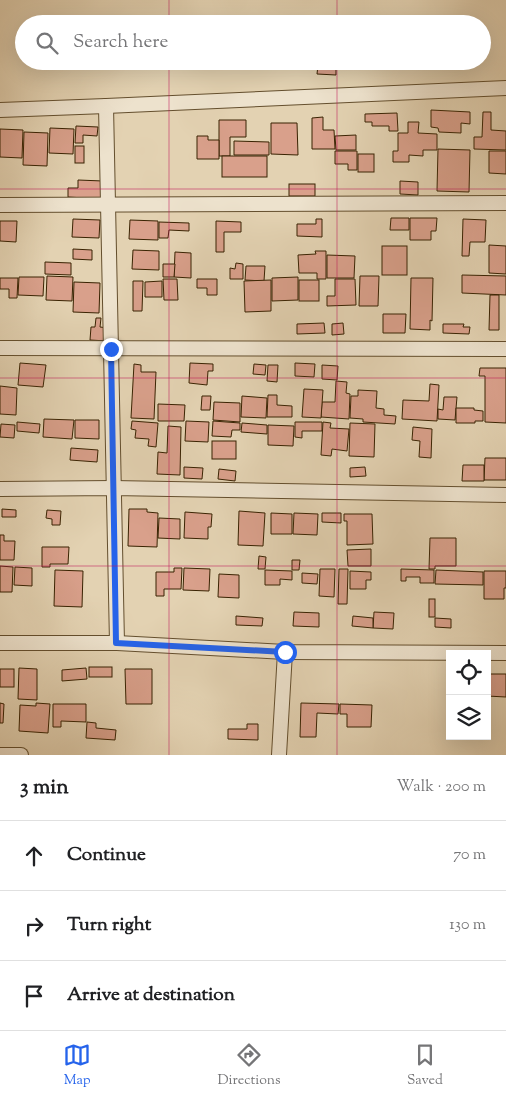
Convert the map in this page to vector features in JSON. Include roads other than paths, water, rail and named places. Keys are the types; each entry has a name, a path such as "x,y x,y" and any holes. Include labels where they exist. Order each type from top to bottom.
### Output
{"street":[{"path":"0,110 506,88"},
{"path":"106,106 116,643"},
{"path":"0,205 506,203"},
{"path":"0,348 506,349"},
{"path":"0,489 113,488 506,496"},
{"path":"0,643 116,643 285,652 506,653"},
{"path":"279,755 285,652"},
{"path":"0,755 21,755"}]}
